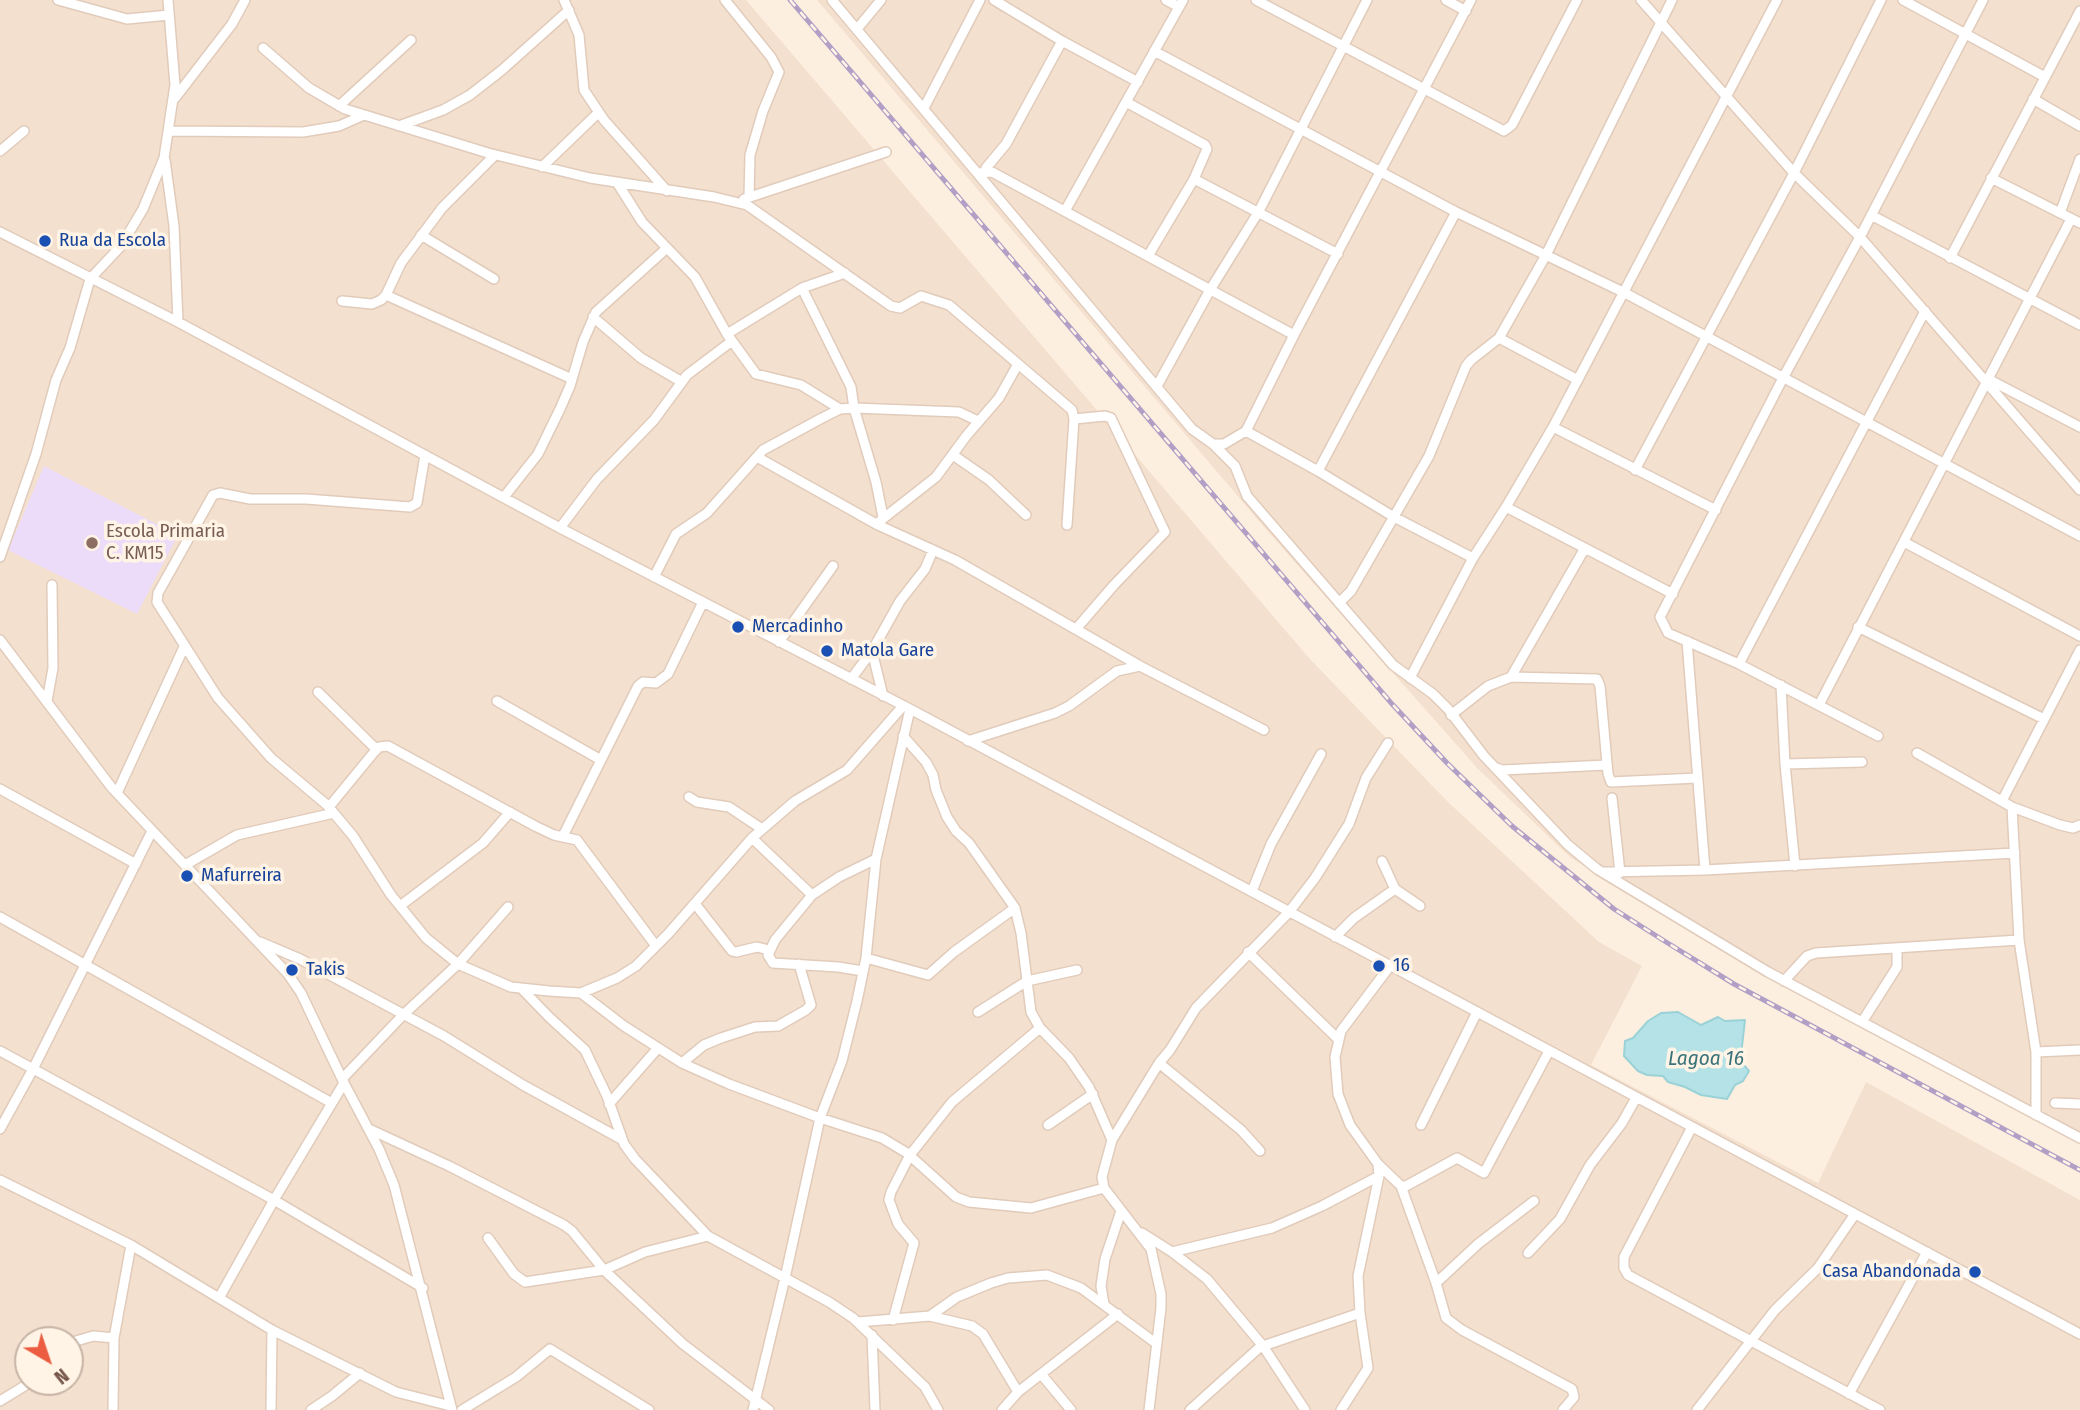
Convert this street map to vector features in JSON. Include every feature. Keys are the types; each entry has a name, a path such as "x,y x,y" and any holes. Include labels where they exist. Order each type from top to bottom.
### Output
{"street":[{"path":"58,0 127,19 169,15"},
{"path":"0,557 36,454 56,380 70,348 90,279 121,246 143,209 164,158 174,99 175,70 168,0"},
{"path":"174,99 232,23 245,0"},
{"path":"564,0 579,35 584,90 598,113 667,191"},
{"path":"725,0 771,57 779,72 763,111 750,155 749,197"},
{"path":"832,0 962,152 985,171 1065,211 1294,335"},
{"path":"857,29 881,0"},
{"path":"924,108 980,0"},
{"path":"995,0 1062,41 1138,82"},
{"path":"1065,211 1181,4 1166,0"},
{"path":"1256,0 1507,131 1577,0"},
{"path":"1157,386 1210,290 1259,211 1367,0"},
{"path":"1447,0 1466,11"},
{"path":"1213,444 1224,444 1246,431 1471,0"},
{"path":"1641,0 1794,173 1860,237 1988,380 2080,490"},
{"path":"1339,603 1351,591 1429,456 1466,366 1499,338 1546,254 1672,0"},
{"path":"1410,678 1473,558 1553,427 1777,0"},
{"path":"1635,470 1794,173 1881,0"},
{"path":"1903,0 2045,77"},
{"path":"1878,736 1739,664 1668,634 1660,617 1983,0"},
{"path":"399,126 443,110 470,95 569,10"},
{"path":"1950,258 2080,11"},
{"path":"339,106 411,40"},
{"path":"985,171 1006,144 1062,41"},
{"path":"263,48 309,88 339,106 363,115 542,167 618,184 747,205 896,308 921,296 949,305 1072,410 1074,419 1068,525"},
{"path":"1154,51 1456,212 1625,293 2080,536"},
{"path":"2033,99 2080,126"},
{"path":"1126,102 1207,146 1207,154 1194,179 1148,256"},
{"path":"542,167 598,113"},
{"path":"170,131 303,132 339,126 363,115"},
{"path":"0,151 24,131"},
{"path":"734,202 886,152"},
{"path":"342,301 372,304 386,295 394,273 442,208 495,155"},
{"path":"164,158 174,226 178,322"},
{"path":"2060,213 2080,159"},
{"path":"985,171 1071,287 1192,429 1213,444 1234,466 1247,496 1339,603 1393,665 1433,694 1568,845 1603,872 1784,981 2080,1138"},
{"path":"1819,705 2029,299 2076,221 1992,178"},
{"path":"1194,179 1338,254"},
{"path":"618,184 642,222 700,285 729,337 756,374 801,385 840,409"},
{"path":"1318,471 1456,212"},
{"path":"1871,215 2080,325"},
{"path":"0,232 178,322 560,528 1252,891 2080,1334"},
{"path":"421,235 494,279"},
{"path":"504,497 538,454 572,379 593,317 667,248"},
{"path":"560,528 597,479 654,421 682,382 729,337 802,288 845,273"},
{"path":"802,288 851,387 853,408 876,481 881,521"},
{"path":"386,295 572,379"},
{"path":"1739,664 1925,312"},
{"path":"593,317 641,358 682,382"},
{"path":"1499,338 1578,380"},
{"path":"881,521 936,477 999,398 1018,364"},
{"path":"1988,380 2080,427"},
{"path":"654,577 676,534 707,513 757,457 775,442 840,409 959,412 978,421"},
{"path":"1074,419 1105,416 1111,418 1166,531 1076,629"},
{"path":"1553,427 1716,510"},
{"path":"1246,431 1394,517 1473,558"},
{"path":"953,455 989,480 1026,515"},
{"path":"425,456 417,503 410,508 306,499 250,499 220,493 213,495 159,593 157,602 218,698 271,758 331,810 353,836 425,938 458,964 511,987 522,989 582,993 617,978 636,966 696,905 752,838 796,801 847,770 906,708"},
{"path":"757,457 881,521 1140,666 1264,730"},
{"path":"1506,507 1673,594"},
{"path":"1904,542 2080,636"},
{"path":"1511,677 1585,548"},
{"path":"851,680 872,651 900,601 925,569 933,550"},
{"path":"779,642 833,566"},
{"path":"47,701 53,668 51,585"},
{"path":"563,836 638,686 643,682 656,683 668,674 704,602"},
{"path":"1858,627 2044,719"},
{"path":"0,640 117,793 288,974 302,993 394,1185 423,1288 452,1408 396,1392 272,1330 131,1245 0,1180"},
{"path":"1687,640 1705,870"},
{"path":"117,793 184,647"},
{"path":"2002,801 2080,650"},
{"path":"872,651 883,696"},
{"path":"968,741 1055,713 1117,671 1140,666"},
{"path":"1451,715 1488,686 1511,677 1597,679 1600,685 1611,782 1697,778"},
{"path":"1781,685 1785,764 1795,866"},
{"path":"318,692 376,750"},
{"path":"496,701 601,760"},
{"path":"754,1405 820,1118 842,1061 866,958 876,859 903,736 906,708"},
{"path":"903,736 926,762 947,817 956,831 969,843 1015,908 1023,943 1031,1012 1040,1028 1069,1058 1093,1094 1112,1140"},
{"path":"1149,1410 1161,1294 1151,1249 1104,1188 1102,1177 1112,1140 1196,1008 1289,912 1326,862 1349,824 1366,778 1388,743"},
{"path":"185,865 237,835 331,810 376,750 388,746 535,826 577,840 656,946"},
{"path":"1917,752 2012,807 2060,825 2073,828 2080,825"},
{"path":"1252,891 1271,845 1321,754"},
{"path":"1785,764 1862,762"},
{"path":"1496,767 1502,770 1607,765"},
{"path":"0,789 136,864"},
{"path":"688,797 697,802 729,807 762,829"},
{"path":"1612,798 1620,873"},
{"path":"2012,807 2019,940 2036,1052 2036,1115"},
{"path":"400,906 484,843 510,812"},
{"path":"0,1129 33,1069 152,831"},
{"path":"752,838 812,895"},
{"path":"1603,872 1795,866 2015,853"},
{"path":"863,971 773,963 768,955 769,950 812,895 839,877 876,859"},
{"path":"1382,861 1395,888 1420,906"},
{"path":"1335,937 1354,918 1395,888"},
{"path":"696,905 732,951 757,947 769,950"},
{"path":"219,1298 343,1081 403,1015 458,964 508,907"},
{"path":"866,958 928,975 954,952 1015,908"},
{"path":"0,917 330,1102"},
{"path":"1784,981 1807,956 1816,953 2019,940"},
{"path":"257,941 300,959 444,1036 523,1085 621,1139"},
{"path":"1862,1022 1896,967 1897,948"},
{"path":"1248,952 1339,1040"},
{"path":"682,1063 713,1041 755,1027 778,1026 806,1010 811,1005 799,964"},
{"path":"1390,966 1341,1031 1335,1057 1338,1094 1350,1125 1378,1164 1401,1186 1436,1283 1444,1314 1450,1322 1572,1389 1574,1397 1563,1410"},
{"path":"978,1012 1027,981 1077,970"},
{"path":"522,989 586,1050 621,1139 635,1159 708,1236 829,1302 858,1322 925,1387 938,1410"},
{"path":"582,993 625,1026 682,1063 729,1084 882,1138 910,1155 956,1196 969,1202 1031,1208 1104,1188"},
{"path":"1421,1125 1477,1012"},
{"path":"893,1320 914,1243 898,1224 888,1200 910,1155 952,1102 1040,1028"},
{"path":"609,1104 658,1048"},
{"path":"2036,1052 2080,1050"},
{"path":"0,1051 274,1200 423,1288"},
{"path":"1401,1186 1406,1186 1457,1158 1484,1173 1549,1051"},
{"path":"1159,1063 1241,1130 1260,1152"},
{"path":"1048,1125 1093,1094"},
{"path":"1528,1254 1560,1219 1590,1166 1622,1123 1636,1098"},
{"path":"2054,1103 2080,1104"},
{"path":"1692,1127 1624,1257 1624,1268 1628,1275 1880,1410"},
{"path":"369,1129 449,1166 564,1225 604,1270 683,1344 754,1405 769,1410"},
{"path":"1341,1410 1368,1368 1358,1276 1378,1176 1378,1164"},
{"path":"1172,1252 1272,1228 1322,1206 1378,1176"},
{"path":"1436,1283 1478,1244 1534,1201"},
{"path":"1104,1304 1101,1286 1105,1259 1121,1210"},
{"path":"1697,1410 1775,1310 1818,1268 1856,1214"},
{"path":"1138,1231 1172,1252 1207,1279 1263,1346 1305,1410"},
{"path":"488,1238 514,1274 525,1283 604,1270 645,1252 708,1236"},
{"path":"113,1410 114,1338 131,1245"},
{"path":"1849,1394 1927,1252"},
{"path":"930,1315 957,1297 991,1283 1008,1278 1047,1275 1081,1288 1157,1344"},
{"path":"1190,1410 1263,1346 1360,1313"},
{"path":"1002,1410 1018,1392 1118,1314"},
{"path":"858,1322 930,1315 978,1330 1018,1392"},
{"path":"271,1410 272,1330"},
{"path":"873,1335 875,1410"},
{"path":"84,1338 114,1338"},
{"path":"462,1410 516,1377 550,1349 649,1410"},
{"path":"311,1410 360,1373"},
{"path":"1041,1374 1071,1410"}],"shaded area":[{"path":"0,0 746,0 1309,658 1447,801 1599,942 1642,966 1591,1065 1818,1183 1866,1082 2080,1200 2080,1410 0,1410"},
{"path":"817,0 2080,0 2080,1140 1723,950 1571,858 1478,769 1263,526"},
{"name":"Escola Primaria C. KM15","path":"44,466 178,535 137,614 8,550"}],"water":[{"name":"Lagoa 16","path":"1678,1012 1701,1025 1718,1017 1725,1021 1745,1020 1741,1055 1743,1064 1749,1071 1743,1081 1735,1085 1727,1099 1701,1095 1668,1082 1663,1076 1647,1075 1638,1071 1624,1056 1625,1041 1633,1038 1648,1021 1661,1013"}],"railway":[{"path":"790,0 1393,705 1447,763 1512,826 1614,909 1734,984 2080,1170"}],"place":[{"name":"Rua da Escola","path":"45,241"},
{"name":"Escola Primaria C. KM15","path":"92,543"},
{"name":"Mercadinho","path":"738,627"},
{"name":"Matola Gare","path":"827,651"},
{"name":"Mafurreira","path":"187,876"},
{"name":"16","path":"1379,966"},
{"name":"Takis","path":"292,970"},
{"name":"Casa Abandonada","path":"1975,1272"}]}
